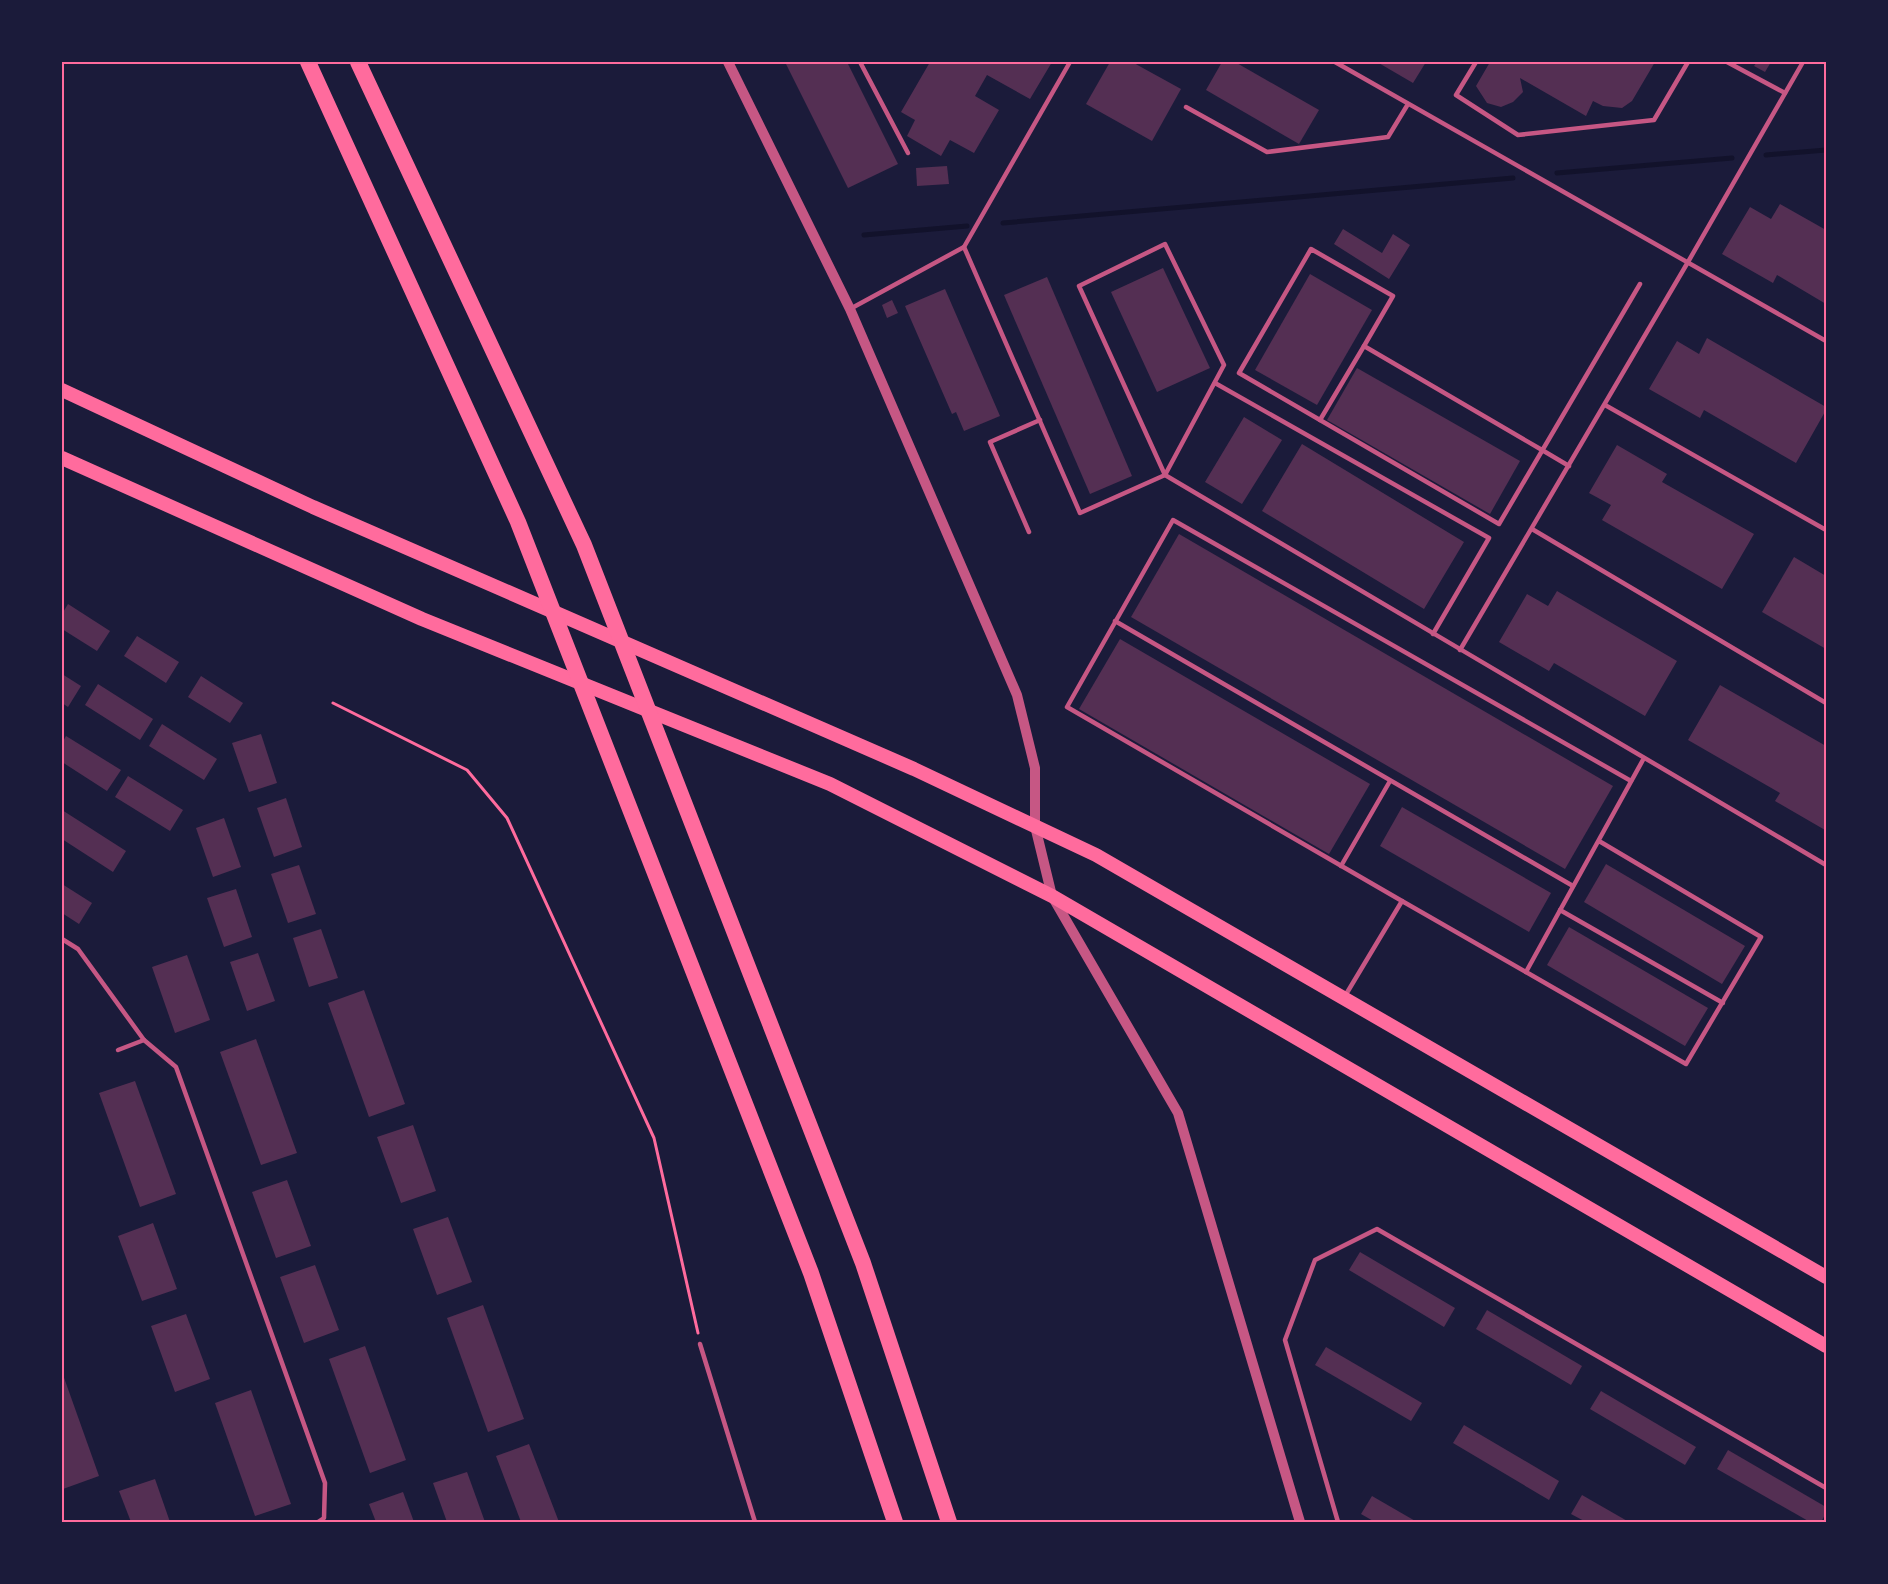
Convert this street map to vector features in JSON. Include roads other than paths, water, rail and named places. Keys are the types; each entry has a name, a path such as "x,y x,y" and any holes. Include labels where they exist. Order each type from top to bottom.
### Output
{"highway":[{"path":"308,62 518,522 811,1273 895,1522"},
{"path":"358,62 584,545 863,1263 949,1522"}],"main road":[{"path":"62,390 313,507 914,769 1096,855 1827,1277"},
{"path":"62,458 422,620 830,784 1052,896 1827,1346"}],"street":[{"path":"728,62 850,309 1017,694 1035,768 1035,826 1052,896 1178,1113 1300,1522"}],"lane":[{"path":"860,62 908,153"},
{"path":"850,309 964,247 1070,62"},
{"path":"1335,62 1827,341"},
{"path":"1476,62 1456,95 1518,135 1654,120 1688,62"},
{"path":"1727,62 1785,93"},
{"path":"1460,650 1803,62"},
{"path":"1186,107 1267,152 1388,137 1408,104"},
{"path":"964,247 1080,513 1165,475 1224,365 1166,244 1079,286 1165,475 1827,865"},
{"path":"1320,420 1393,296 1311,249 1239,372 1320,420 1499,524 1641,284"},
{"path":"1364,346 1569,466"},
{"path":"1215,383 1489,538 1433,634"},
{"path":"1605,405 1827,530"},
{"path":"1029,532 990,442 1040,420"},
{"path":"1599,841 1761,937 1686,1064 1067,706 1173,520 1632,782"},
{"path":"1532,529 1827,703"},
{"path":"1115,621 1573,886"},
{"path":"1526,972 1644,758"},
{"path":"1341,866 1390,781"},
{"path":"1344,999 1402,901"},
{"path":"1560,910 1723,1003"},
{"path":"62,939 78,950 144,1040 176,1067 325,1483 324,1518 318,1522"},
{"path":"118,1050 144,1040"},
{"path":"1338,1522 1285,1340 1315,1260 1377,1229 1827,1488"},
{"path":"700,1344 755,1522"}],"waterway":[{"path":"1766,155 1826,150"},
{"path":"1557,173 1732,158"},
{"path":"1003,223 1513,178"},
{"path":"864,235 967,226"}]}
